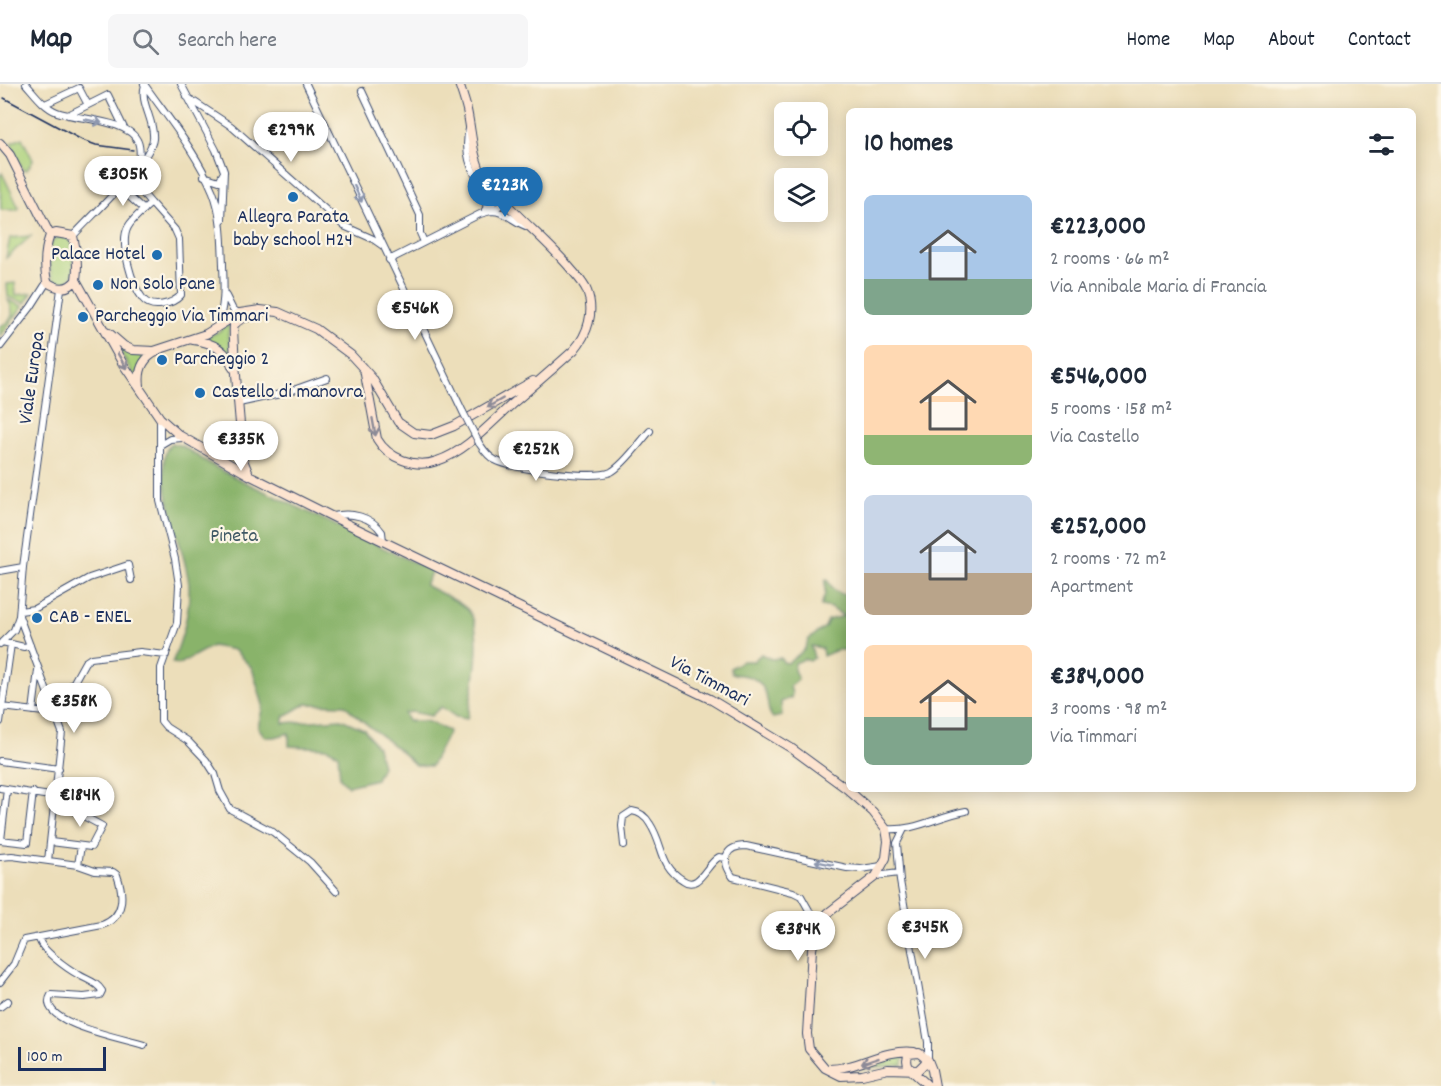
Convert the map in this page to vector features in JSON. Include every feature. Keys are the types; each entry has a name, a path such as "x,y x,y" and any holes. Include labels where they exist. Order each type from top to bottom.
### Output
{"main road":[{"path":"459,84 467,110"},
{"path":"364,369 376,439 382,447 398,459 422,464 434,463 465,445 574,350 582,340 590,316 587,290 566,262 490,186 478,164 467,110 465,84"},
{"path":"0,143 10,155 50,235 47,243 45,271 47,282 61,289 68,287 76,280 78,268 73,236 63,233 50,235"},
{"path":"76,280 123,364 141,390"},
{"path":"141,390 139,376 143,363 149,356 216,330 240,313 260,310 285,315 316,329 351,355 372,378 398,422 414,433 431,435 454,426 546,374"},
{"path":"249,475 243,466 232,336 235,324 240,319 257,315 285,315"},
{"path":"105,329 124,346 133,350 142,352 165,348"},
{"path":"192,339 207,341 226,353 237,380"},
{"name":"Via Timmari","path":"141,390 160,418 183,437 249,475 719,704 791,748 846,788"},
{"path":"224,460 237,459 242,452"},
{"name":"Via Timmari","path":"850,792 879,818 886,829"},
{"path":"886,829 888,850 876,876 828,913 819,928 812,950 807,1034 809,1049 825,1068 841,1076 862,1075 888,1069 912,1070 922,1067 928,1060"},
{"path":"825,1068 842,1069 894,1052 916,1053 928,1060 935,1086"},
{"path":"916,1053 909,1054 906,1065 928,1086"}],"street":[{"path":"26,84 55,111 124,128 134,134 138,141 140,165"},
{"path":"73,236 147,156 153,141 152,126 144,99 145,84"},
{"path":"145,84 191,152 214,193 221,227"},
{"path":"181,84 216,150 224,171 221,227 225,294 222,316 216,330"},
{"path":"306,84 463,412 479,443 495,460 509,465 559,474 603,474 613,470 650,431"},
{"path":"45,104 79,86 88,105"},
{"path":"363,91 420,215 420,233 424,242"},
{"path":"68,115 108,95 124,128"},
{"path":"187,96 231,126 344,226 373,239 384,248 402,252"},
{"path":"470,128 467,138 468,159 487,196 488,210"},
{"path":"214,193 224,171"},
{"path":"204,175 219,181"},
{"path":"129,176 175,230 179,239 181,295 176,300 159,305 143,300 126,257 128,227 151,203"},
{"path":"119,187 144,210"},
{"path":"214,193 224,191"},
{"path":"389,260 488,210 499,207 502,199"},
{"path":"488,210 503,213 520,225 530,227"},
{"path":"0,346 31,307 47,282"},
{"name":"Viale Europa","path":"1,643 14,630 19,613 23,567 61,289"},
{"path":"225,294 233,309 240,313"},
{"path":"239,403 285,393 327,378"},
{"path":"160,418 160,501 179,574 177,623 160,676 163,724 188,741 206,760 215,774 220,791 230,809 273,832 310,862 336,891"},
{"path":"160,445 170,439 183,437"},
{"path":"48,861 62,732 19,613 34,609 80,582 128,565 131,580"},
{"path":"0,571 23,567"},
{"path":"1,643 24,647 30,645"},
{"path":"0,722 11,644"},
{"path":"49,696 70,689 85,662 91,658 140,652 165,655"},
{"path":"0,672 8,665"},
{"path":"33,711 39,667"},
{"path":"2,707 56,712"},
{"path":"0,761 59,769"},
{"path":"33,792 27,843 0,840 3,789 33,792 56,797 65,806 102,826 91,847 51,842"},
{"path":"624,845 623,817 632,811 640,814 649,822 668,868 685,882 690,883 697,880 712,861 718,857 726,857"},
{"path":"886,829 904,829 966,812"},
{"path":"904,829 897,843 898,873 928,1042 928,1060"},
{"path":"78,865 81,846"},
{"path":"819,928 801,897 793,892 733,877 726,864 726,857 733,848 746,846 847,868 882,866"},
{"path":"0,856 78,865 95,871 115,873 122,896 120,908 113,919 102,925 24,940 14,964 0,982"},
{"path":"876,876 898,873"},
{"path":"39,937 39,944 47,952 75,973 97,984 102,991 100,995 93,997 51,995 48,998 48,1004 55,1013 78,1028 144,1045"},
{"path":"0,1007 8,1001"},
{"path":"916,1053 928,1042"}],"green space":[{"path":"22,138 33,160 27,170 23,170 11,143"},
{"path":"2,173 19,208 17,210 1,210 0,176"},
{"path":"31,236 6,258 10,238"},
{"path":"60,237 71,241 73,249 74,273 66,283 54,280 50,267 52,242"},
{"path":"15,283 16,295 32,293 25,303 8,297 7,284"},
{"path":"8,300 23,306 0,337 0,326 5,324 12,315"},
{"path":"230,323 228,334 232,357 220,345 204,338"},
{"path":"115,343 131,353 147,355 136,379"},
{"name":"Pineta","path":"171,443 182,446 218,469 432,571 425,585 466,608 476,629 477,644 467,719 456,717 441,707 431,716 412,712 404,713 408,721 426,721 449,731 431,766 415,765 345,705 306,704 285,716 283,723 341,719 364,729 377,747 382,766 376,779 348,786 340,778 338,754 327,748 289,746 289,733 265,737 258,727 263,705 252,668 234,650 212,646 179,664 172,663 185,626 189,587 166,490 165,455"},
{"path":"827,580 835,591 846,596 846,650 837,650 823,656 822,648 811,646 814,658 810,661 804,659 795,663 794,670 798,679 790,686 791,698 781,702 782,716 773,718 769,712 763,687 750,677 732,674 730,668 742,661 754,661 761,654 771,659 781,658 783,662 788,663 804,650 809,639 825,627 828,620 844,616 831,608 821,606 825,594 825,581"},
{"path":"904,1053 903,1065 861,1068 862,1067"}],"railway":[{"path":"4,98 82,140 96,145 133,150"}],"place":[{"name":"Allegra Parata baby school H24","path":"293,197"},
{"name":"Palace Hotel","path":"157,255"},
{"name":"Non Solo Pane","path":"98,285"},
{"name":"Parcheggio Via Timmari","path":"83,317"},
{"name":"Parcheggio 2","path":"162,360"},
{"name":"Castello di manovra","path":"200,393"},
{"name":"CAB - ENEL","path":"37,618"}]}
